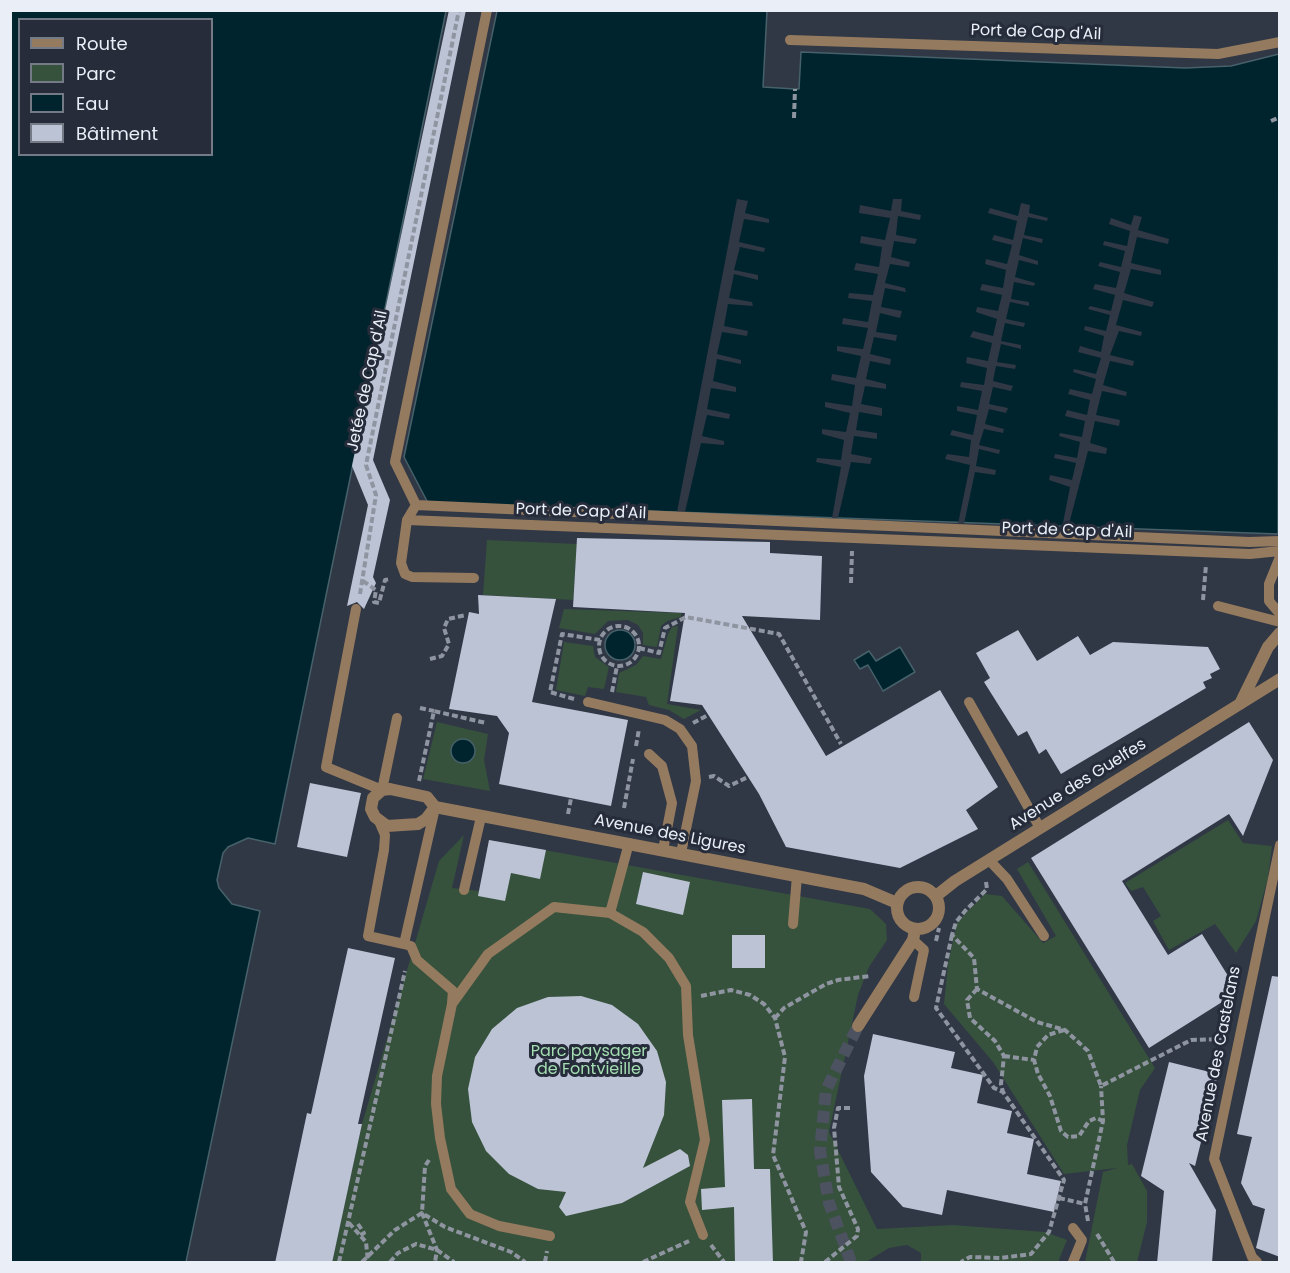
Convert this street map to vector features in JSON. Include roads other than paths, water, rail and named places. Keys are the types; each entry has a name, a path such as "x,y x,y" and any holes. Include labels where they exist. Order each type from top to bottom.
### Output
{"street":[{"path":"1240,705 1268,647 1280,633"},
{"path":"1240,705 1280,679"},
{"name":"Avenue des Guelfes","path":"936,896 989,860 1240,705"},
{"name":"Avenue des Ligures","path":"382,790 418,794 427,797 435,807 481,817 864,888 897,903"},
{"path":"382,790 373,798 371,809 379,821 393,827 418,824 426,819 435,807"},
{"path":"858,1026 914,935 935,921 939,909 936,896 925,888 911,888 904,891 897,903 896,910 901,922 914,935"}],"lane":[{"path":"416,505 394,462 487,10"},
{"name":"Port de Cap d'Ail","path":"790,40 1218,54 1280,42"},
{"path":"416,505 407,520 401,563 405,574 474,578"},
{"path":"416,505 1249,542 1280,541"},
{"name":"Port de Cap d'Ail","path":"407,520 1250,554 1280,551"},
{"path":"1280,557 1269,584 1269,601 1280,614"},
{"path":"1218,606 1280,622"},
{"path":"356,609 326,767 382,790 397,717"},
{"path":"588,702 665,720 680,729 692,746 696,781 681,854"},
{"path":"969,702 1040,828"},
{"path":"649,754 662,766 672,803 663,850"},
{"path":"407,945 435,807"},
{"path":"464,890 481,817"},
{"path":"379,821 385,835 384,850 368,936 407,945 417,960 453,991 437,1076 436,1104 440,1138 452,1189 470,1214 499,1226 550,1236"},
{"path":"609,913 629,843"},
{"name":"Avenue des Castelans","path":"1257,1263 1252,1257 1214,1159 1280,845"},
{"path":"989,860 1007,879 1044,936"},
{"path":"793,924 797,876"},
{"path":"452,1004 488,954 554,907 609,913 643,932 669,958 686,986 688,1035 705,1140 690,1202 703,1235"},
{"path":"914,935 924,950 914,997"},
{"path":"1073,1228 1082,1240 1073,1263"}],"water":[{"path":"10,11 446,11 275,844 248,838 228,847 223,853 217,880 219,888 232,904 260,911 186,1262 11,1262"},
{"path":"497,11 767,11 763,87 795,89 799,89 801,52 1185,68 1231,66 1279,54 1278,534 428,503 404,457"},
{"path":"620,630 631,634 635,645 631,656 620,660 609,656 605,645 609,634"},
{"path":"900,647 915,672 883,691 868,665 860,669 854,660 869,651 876,661"},
{"path":"463,739 471,743 475,751 471,759 463,763 455,759 451,751 455,743"}],"tunnel":[{"path":"851,1262 829,1203 820,1151 826,1090 858,1026"}],"park label":[{"name":"Parc paysager de Fontvieille","path":"589,1061"}]}
